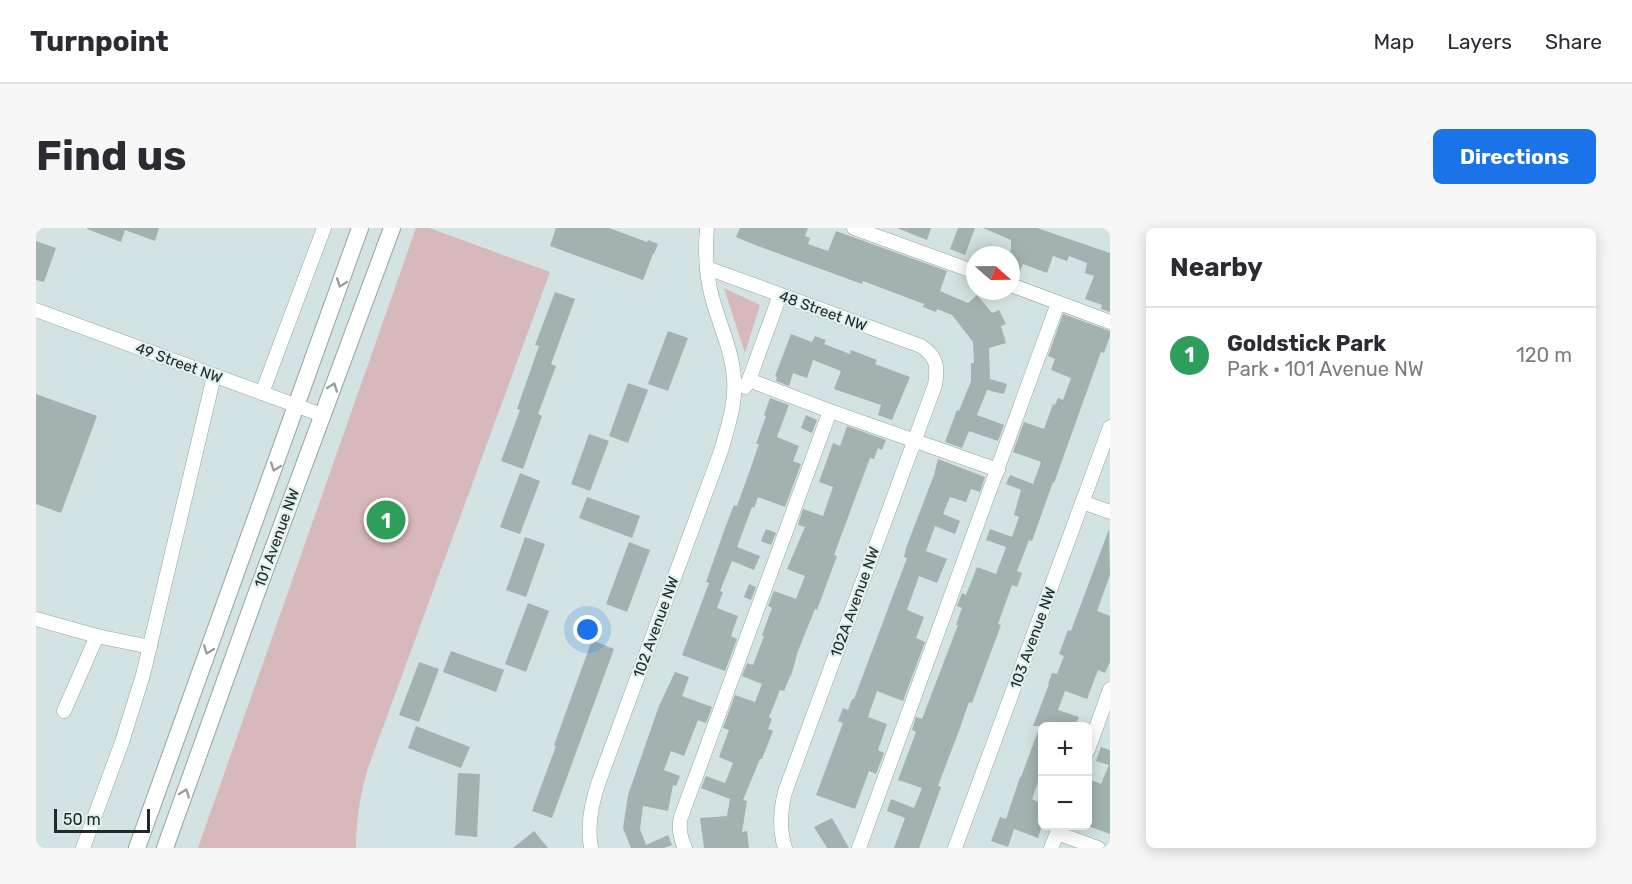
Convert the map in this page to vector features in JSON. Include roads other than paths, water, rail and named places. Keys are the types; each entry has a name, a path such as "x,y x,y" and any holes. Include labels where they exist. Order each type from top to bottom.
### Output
{"main road":[{"name":"101 Avenue NW","path":"137,848 360,228"},
{"name":"101 Avenue NW","path":"165,848 392,228"}],"street":[{"path":"262,393 324,228"},
{"name":"102 Avenue NW","path":"591,848 589,839 591,809 598,784 721,451 733,407 735,391 732,362 712,296 707,268 707,228"},
{"path":"854,228 966,269"},
{"name":"48 Street NW","path":"707,268 921,346 935,360"},
{"path":"1020,288 1110,321"},
{"name":"102 Avenue NW","path":"733,407 749,380 780,295"},
{"path":"859,848 1058,303"},
{"name":"49 Street NW","path":"36,310 322,415"},
{"name":"102A Avenue NW","path":"785,847 780,820 785,792 934,385 937,371 935,360"},
{"path":"83,848 134,707 214,376"},
{"path":"749,380 998,470"},
{"path":"685,848 680,836 681,816 830,411"},
{"name":"103 Avenue NW","path":"955,848 1110,428"},
{"path":"1082,502 1110,512"},
{"path":"36,619 97,636 150,647"},
{"path":"64,711 97,636"},
{"path":"1092,739 1110,689"},
{"path":"1052,848 1058,830"},
{"path":"1060,830 1098,848"}],"place":[{"name":"Goldstick Park","path":"386,520"}]}
